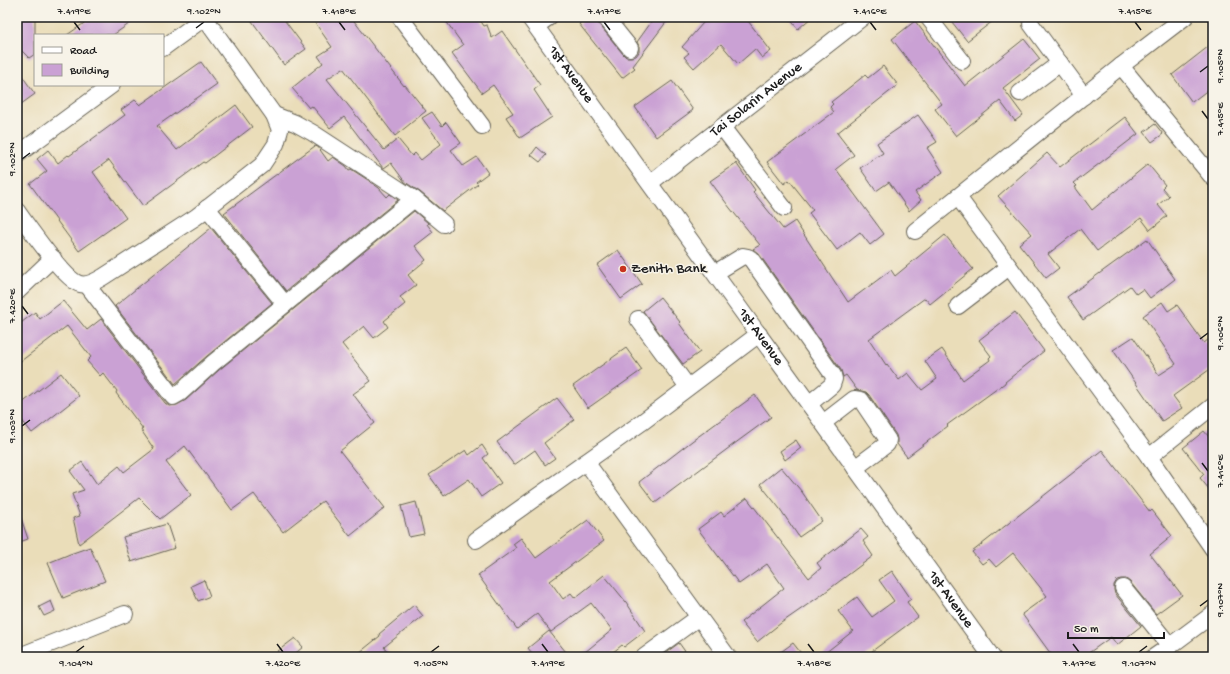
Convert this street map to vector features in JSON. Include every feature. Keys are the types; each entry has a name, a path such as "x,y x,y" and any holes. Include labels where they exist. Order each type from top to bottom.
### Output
{"street":[{"path":"17,211 63,271 78,284 87,285 103,278 207,208 262,164 276,144 280,130 274,115 204,17 164,47"},
{"path":"400,17 482,126"},
{"path":"533,22 549,17"},
{"path":"605,17 630,48"},
{"name":"Tai Solarin Avenue","path":"650,183 863,17"},
{"path":"928,17 962,61"},
{"path":"915,231 1121,66 1185,17"},
{"name":"1st Avenue","path":"533,22 992,657"},
{"path":"1031,24 1084,96"},
{"path":"1020,93 1060,63"},
{"path":"1121,66 1213,178"},
{"path":"17,155 111,86"},
{"path":"274,115 295,123 313,133 414,200 444,224"},
{"path":"722,127 784,208"},
{"path":"958,197 1150,457 1213,549"},
{"path":"87,285 173,397 180,393 213,362 414,200"},
{"path":"207,208 285,304"},
{"path":"715,273 743,256 748,256 751,259 833,375 834,379 832,385 810,404"},
{"path":"17,292 53,258"},
{"path":"958,306 1009,267"},
{"path":"638,319 688,387"},
{"path":"476,540 641,423 759,334"},
{"path":"823,423 854,399 861,400 888,440 887,444 856,468"},
{"path":"1150,457 1213,406"},
{"path":"586,462 728,657"},
{"path":"1123,588 1170,646"},
{"path":"17,657 125,614"},
{"path":"1154,657 1213,614"},
{"path":"644,657 699,617"}],"building":[{"path":"17,17 35,17 34,55 29,58 17,46"},
{"path":"93,17 139,17 114,34 68,34"},
{"path":"249,17 282,17 306,49 284,65"},
{"path":"311,17 351,17 404,86 405,85 426,111 395,136 343,68 327,79 384,150 398,139 412,156 415,153 421,160 441,144 422,118 432,112 442,126 446,122 461,143 451,150 463,166 477,157 488,173 476,182 478,184 443,211 405,182 391,163 383,168 344,117 330,128 312,106 309,108 292,88 323,63 318,56 332,47"},
{"path":"443,17 478,17 484,26 487,25 492,38 502,31 540,85 534,90 552,117 520,138 506,117 513,113 493,85 482,93 452,53 463,45"},
{"path":"587,17 595,17 598,23 623,54 626,57 631,57 636,56 639,52 637,42 655,17 670,17 633,66 635,68 622,78 579,24"},
{"path":"710,17 745,17 771,51 762,58 755,49 738,64 721,44 694,68 684,57 689,53 682,47"},
{"path":"788,17 812,17 798,29"},
{"path":"948,17 998,17 967,41"},
{"path":"915,21 965,86 1024,39 1040,59 1003,88 1023,115 1015,121 1000,101 956,136 935,109 942,104 892,39"},
{"path":"1213,43 1213,86 1192,102 1172,75"},
{"path":"201,62 217,84 157,126 177,150 236,105 252,127 205,163 203,162 143,206 109,160 93,172 126,218 79,251 30,184 47,171 37,159 48,150 58,163 125,115 121,110 135,100 140,105"},
{"path":"883,66 898,85 837,133 854,155 836,169 884,234 870,245 860,232 837,250 809,213 813,210 789,180 784,184 767,162 834,112 830,107 833,104 831,102 865,75 868,78"},
{"path":"17,69 35,94 17,107"},
{"path":"672,81 693,110 656,137 635,107"},
{"path":"918,115 937,142 927,148 943,172 915,192 921,200 909,211 889,182 876,191 860,168 883,153 877,143"},
{"path":"1125,117 1138,134 1074,183 1077,186 1075,187 1092,210 1148,164 1165,185 1162,188 1169,196 1158,205 1167,216 1150,230 1141,218 1097,251 1080,229 1048,254 1059,268 1046,278 1019,244 1032,234 998,196 1047,153 1060,167"},
{"path":"1155,124 1163,134 1152,142 1144,132"},
{"path":"315,146 318,147 328,161 333,157 346,166 349,170 351,169 379,188 387,197 390,194 398,200 286,291 224,213"},
{"path":"537,147 546,155 540,162 531,155"},
{"path":"736,163 755,190 753,192 783,229 795,221 848,302 891,270 895,276 945,235 973,269 930,304 925,298 869,339 886,365 887,364 899,380 908,373 922,390 937,379 925,361 942,349 963,380 990,360 989,358 991,356 979,340 1015,312 1044,351 1005,383 947,425 948,426 907,457 897,444 896,435 869,395 866,392 857,390 846,375 843,377 841,370 759,254 753,249 760,245 710,181"},
{"path":"414,211 428,223 427,224 433,232 415,246 426,260 408,275 416,285 400,297 405,304 384,321 388,327 374,338 364,326 342,344 371,381 353,394 375,423 340,451 385,508 350,536 323,501 283,532 254,494 232,510 185,446 166,462 191,495 160,519 139,498 79,544 73,518 80,516 72,494 84,490 70,471 82,462 97,484 119,466 124,472 154,449 141,430 143,429 116,393 117,391 103,373 100,376 87,361 91,357 67,326 17,364 17,326 35,312 40,319 63,301 87,330 101,319 165,403 169,406 177,405 186,400 219,370"},
{"path":"211,228 272,303 175,384 115,306"},
{"path":"1147,239 1175,279 1150,298 1143,289 1136,294 1130,286 1083,320 1067,297"},
{"path":"618,250 642,284 621,299 597,265"},
{"path":"660,297 680,322 679,323 700,352 683,364 643,311"},
{"path":"1162,302 1168,311 1177,305 1204,343 1213,336 1213,367 1173,396 1182,408 1162,421 1113,350 1133,337 1159,375 1176,364 1143,316"},
{"path":"626,348 642,370 588,408 573,386"},
{"path":"61,373 79,396 32,433 17,414 17,407"},
{"path":"755,395 771,417 655,503 639,482"},
{"path":"557,398 574,420 544,443 555,458 545,465 535,450 514,465 497,442"},
{"path":"1204,431 1213,442 1213,494 1200,478 1204,474 1183,448"},
{"path":"796,440 801,448 785,460 780,451"},
{"path":"482,445 488,454 483,458 501,483 481,497 469,479 444,496 429,475 466,450 469,455"},
{"path":"1102,450 1150,512 1152,510 1172,536 1150,554 1182,595 1156,614 1130,582 1126,579 1117,580 1114,585 1115,594 1141,626 1117,645 1111,637 1083,657 1053,657 1022,614 1047,596 1013,553 996,567 989,559 982,564 972,552"},
{"path":"781,467 802,492 822,521 799,537 780,509 760,484"},
{"path":"747,498 809,578 821,568 817,563 861,529 868,537 863,541 873,556 757,642 741,622 784,588 767,564 739,584 698,529 721,512 724,516"},
{"path":"416,502 424,534 409,537 401,506"},
{"path":"17,512 19,512 28,539 17,543"},
{"path":"588,520 604,541 550,581 563,599 571,593 575,598 604,575 626,602 645,631 624,647 622,645 607,657 579,657 612,630 591,603 551,632 537,614 517,629 478,575 516,548 513,544 521,538 536,558"},
{"path":"167,524 175,548 131,562 123,537"},
{"path":"90,547 105,581 63,598 48,563"},
{"path":"892,571 911,599 907,602 918,617 864,657 820,657 853,631 838,611 857,597 872,617 894,601 879,580"},
{"path":"204,580 210,596 198,601 191,586"},
{"path":"51,601 55,611 44,616 39,607"},
{"path":"414,605 423,616 384,647 392,657 354,657 380,636 379,634"},
{"path":"549,631 570,657 535,657 528,648"},
{"path":"295,638 303,647 291,657 283,657 278,651"},
{"path":"679,643 689,657 660,657"},
{"path":"793,643 804,657 774,657"}],"place":[{"name":"Zenith Bank","path":"623,269"}]}
